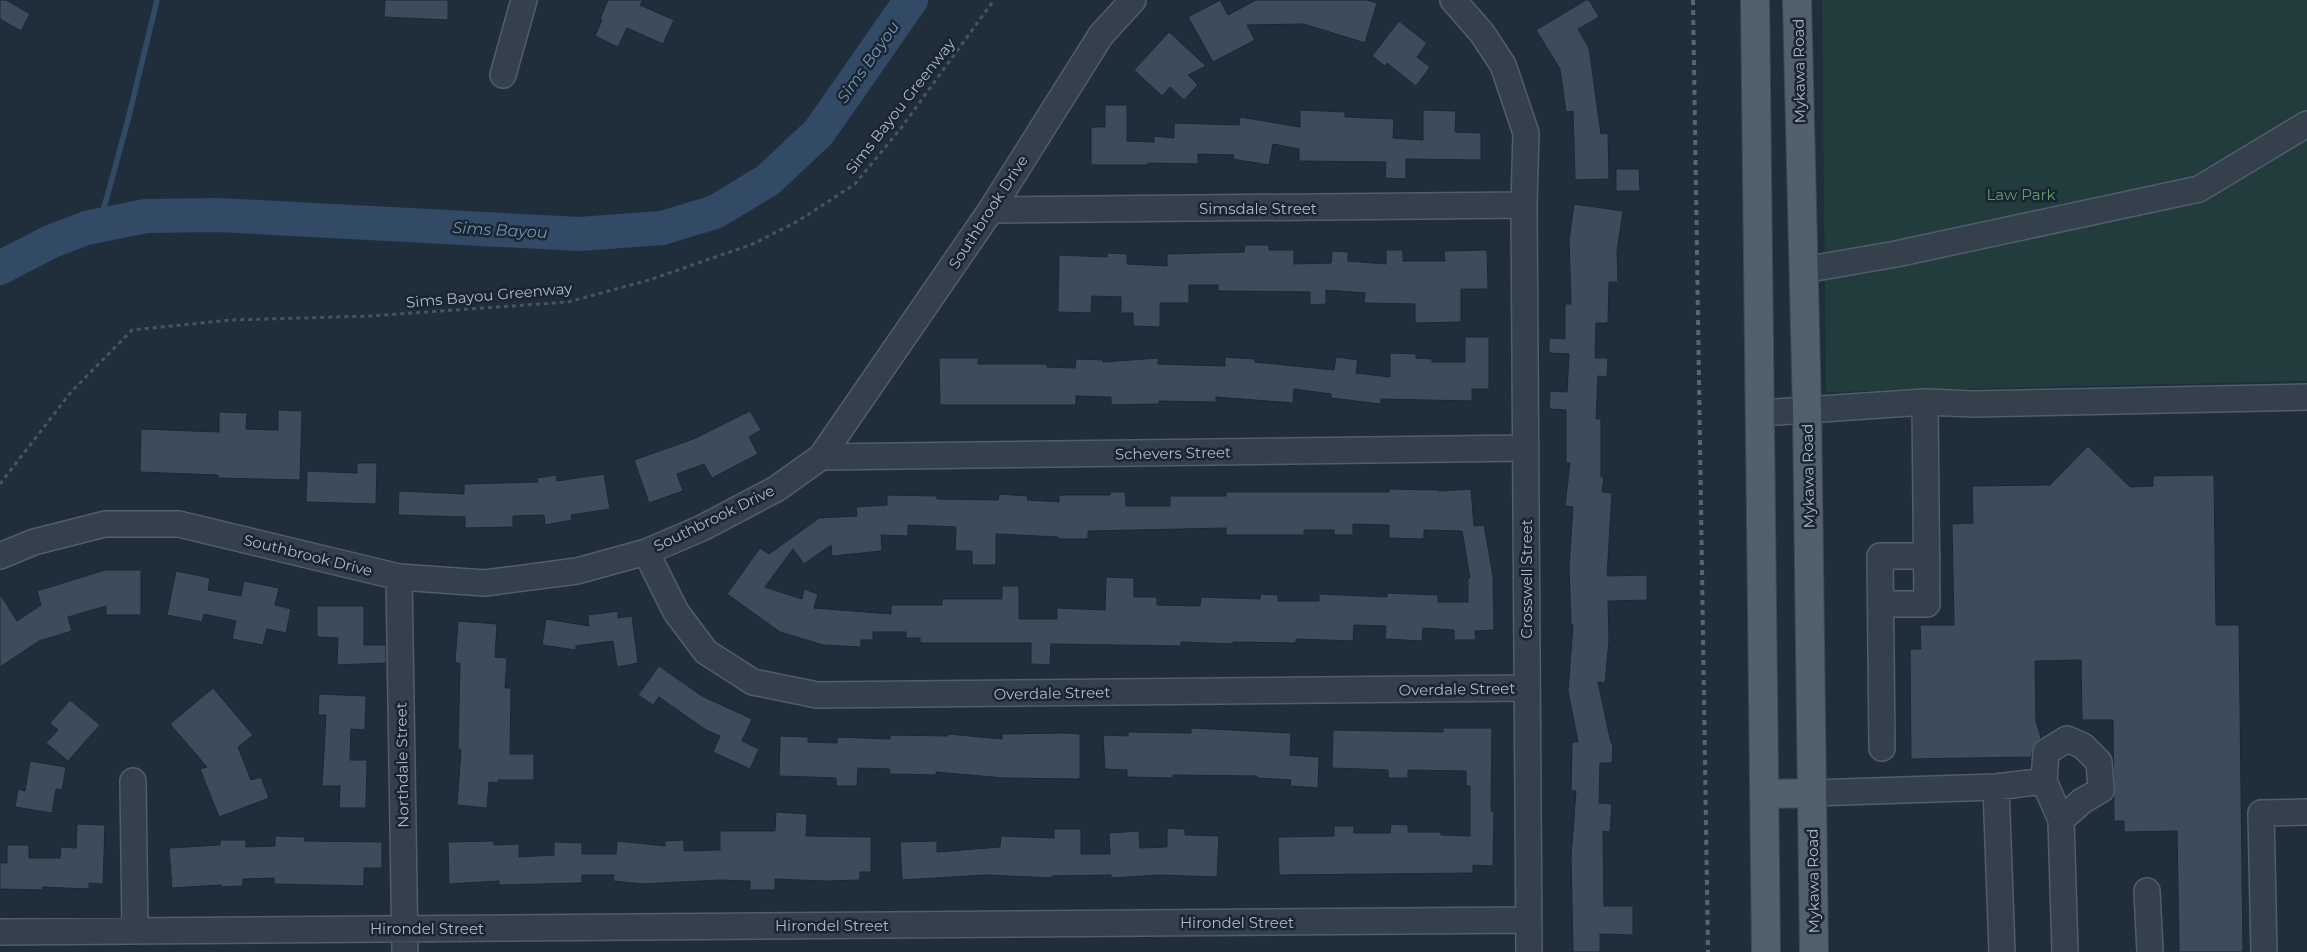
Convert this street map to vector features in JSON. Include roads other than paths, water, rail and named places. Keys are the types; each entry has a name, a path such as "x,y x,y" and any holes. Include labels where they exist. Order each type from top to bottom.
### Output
{"main road":[{"path":"1755,0 1765,694 1766,952"},
{"name":"Mykawa Road","path":"1798,0 1807,410 1814,952"},
{"path":"1764,794 1812,793"}],"street":[{"path":"503,75 524,0"},
{"name":"Southbrook Drive","path":"0,556 34,542 105,524 179,524 399,577 485,583 577,571 646,552 702,528 776,489 821,457 991,210 1101,35 1132,0"},
{"path":"1453,0 1482,33 1503,65 1526,133 1524,206"},
{"path":"1804,270 1896,254 2199,189 2307,124"},
{"name":"Simsdale Street","path":"991,210 1524,206"},
{"name":"Crosswell Street","path":"1524,206 1529,952"},
{"path":"1761,413 1926,402 1973,404 2307,396"},
{"path":"1881,604 1927,604 1926,402"},
{"name":"Schevers Street","path":"821,457 1526,448"},
{"name":"Overdale Street","path":"646,552 676,612 706,652 753,682 817,696 1526,688"},
{"path":"1882,748 1880,556 1927,556"},
{"name":"Northdale Street","path":"399,577 405,940"},
{"path":"2061,820 2082,801 2100,790 2099,762 2082,746 2067,738 2046,752 2044,781 2061,820 2065,952"},
{"path":"133,781 135,931"},
{"path":"1812,793 1996,787 2044,781"},
{"path":"1996,787 2002,952"},
{"path":"2264,952 2261,813 2307,812"},
{"path":"2147,891 2150,952"},
{"name":"Hirondel Street","path":"0,932 135,931 405,940 1528,920"}],"waterway":[{"path":"99,226 128,120 157,0"},
{"name":"Sims Bayou","path":"0,268 50,242 86,228 146,216 218,215 579,234 662,228 715,212 768,180 819,132 911,0"}],"railway":[{"path":"1693,0 1708,952"}],"park label":[{"name":"Law Park","path":"2021,194"}]}
